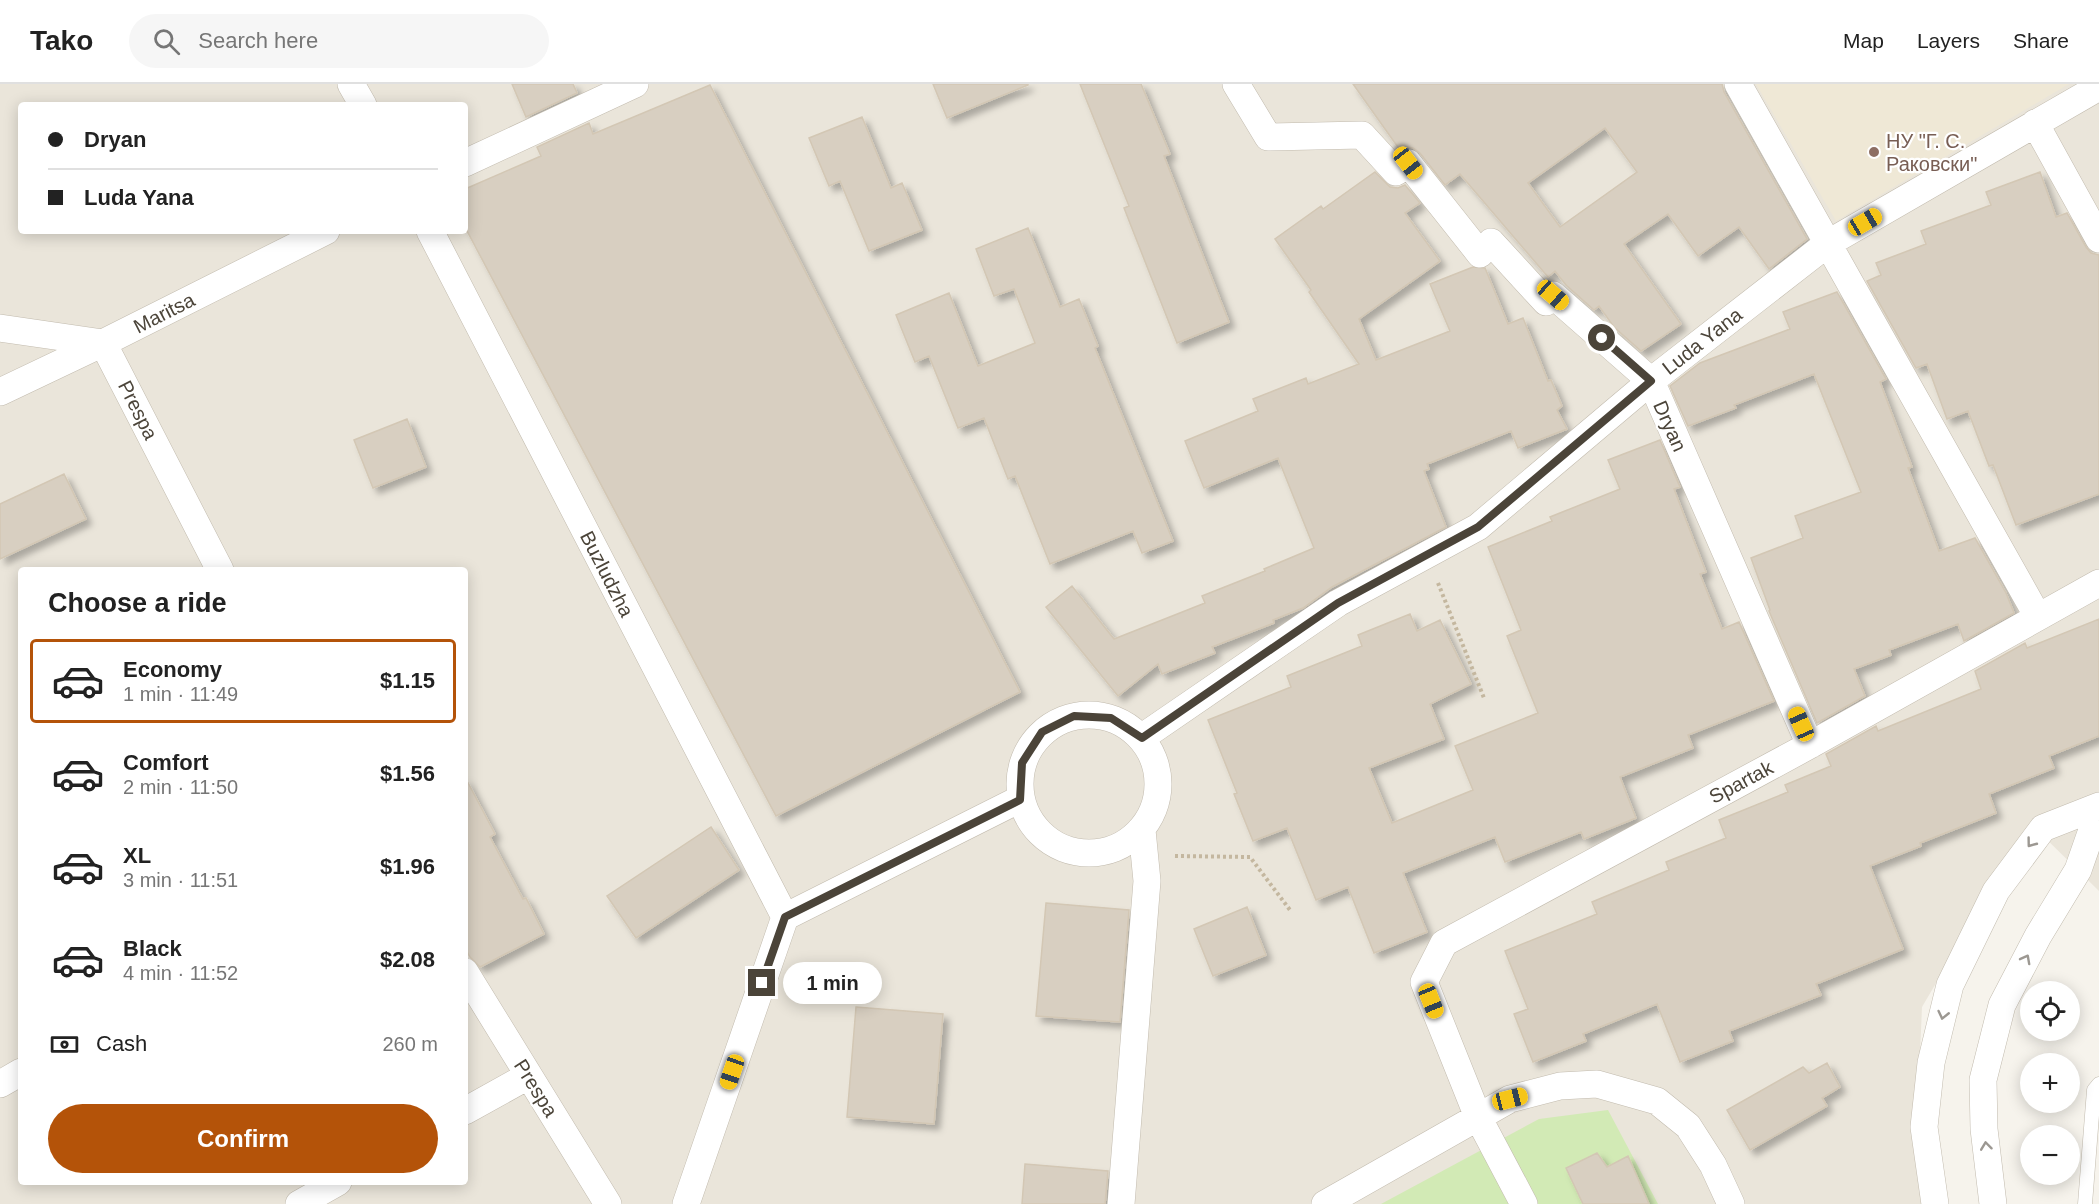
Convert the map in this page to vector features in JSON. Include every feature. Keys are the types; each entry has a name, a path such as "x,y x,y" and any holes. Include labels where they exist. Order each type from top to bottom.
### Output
{"street":[{"path":"351,84 361,102"},
{"path":"468,162 635,84"},
{"name":"Dryan","path":"1236,84 1268,137 1362,135 1396,172 1408,163 1480,255 1491,242 1546,302 1553,295 1651,381 1810,745"},
{"path":"1738,84 2038,617"},
{"name":"Luda Yana","path":"1142,738 1338,603 1478,527 1651,381 1827,244 2099,87"},
{"path":"2035,123 2099,239"},
{"name":"Maritsa","path":"0,392 320,234"},
{"name":"Buzludzha","path":"432,234 785,917"},
{"path":"0,328 103,343"},
{"name":"Prespa","path":"103,343 218,567"},
{"name":"Spartak","path":"1478,1117 1424,982 1444,943 1810,745 2099,583"},
{"path":"1121,1204 1147,881 1143,842 1159,784 1154,759 1142,738 1111,718 1074,716 1042,732 1022,763 1020,800 1033,827 1057,847 1087,854 1143,842"},
{"path":"686,1204 785,917 1020,800"},
{"path":"1935,1204 1924,1127 1931,1063 1950,985 1996,891 2043,828 2099,808"},
{"path":"1993,1204 1984,1129 1983,1080 2002,1005 2038,936 2078,870 2099,808"},
{"name":"Prespa","path":"468,977 608,1204"},
{"path":"0,1084 18,1074"},
{"path":"468,1109 528,1076"},
{"path":"1325,1204 1510,1099 1560,1086 1597,1084 1657,1101 1688,1126 1713,1166 1731,1204"},
{"path":"1478,1117 1524,1204"},
{"path":"299,1204 333,1185"}],"lane":[{"path":"2085,1204 2094,1090 2099,1084"}],"path":[{"path":"1426,555 1484,698"},
{"path":"1143,842 1250,858 1290,910"}],"shaded area":[{"path":"0,84 2099,84 2099,891 2030,823 1922,1007 1916,1148 1923,1204 0,1204"},
{"name":"НУ \"Г. С. Раковски\"","path":"1756,84 2069,84 1836,221"}],"green space":[{"path":"1608,1110 1658,1204 1381,1204 1539,1119"}],"building":[{"path":"512,84 573,84 577,93 526,117"},
{"path":"933,84 1028,84 1028,85 947,118"},
{"path":"1080,84 1141,84 1170,154 1164,156 1229,322 1177,343 1124,208 1129,206"},
{"path":"1353,84 1722,84 1724,92 1807,239 1769,269 1739,227 1698,256 1668,214 1624,244 1681,324 1641,351 1614,327 1599,306 1594,310 1566,285 1555,271 1548,277 1460,174 1445,185 1420,153 1407,147 1400,150","holes":["1605,128 1637,172 1560,227 1528,183"]},
{"path":"710,85 1020,692 776,816 468,233 468,188 541,156 537,147 589,123 593,134"},
{"path":"862,117 891,188 902,183 922,230 869,251 840,181 829,186 809,138"},
{"path":"1375,172 1390,187 1398,188 1405,185 1420,203 1405,213 1440,261 1359,319 1376,360 1450,331 1430,284 1473,267 1485,268 1508,324 1523,318 1548,381 1551,380 1562,406 1557,410 1567,429 1518,448 1511,431 1427,464 1429,469 1424,471 1446,527 1332,587 1303,608 1273,620 1274,623 1212,647 1215,653 1162,674 1158,664 1118,696 1046,607 1072,586 1114,639 1205,603 1202,596 1265,571 1264,569 1314,548 1278,458 1204,488 1185,441 1258,411 1253,399 1306,378 1308,384 1359,364 1275,239 1321,206 1323,209"},
{"path":"2040,172 2056,217 2067,213 2086,247 2091,253 2099,255 2099,494 2016,525 1993,465 1989,466 1968,411 1947,419 1927,364 1916,368 1867,281 1881,275 1876,263 1926,244 1921,231 1991,205 1986,192"},
{"path":"1028,228 1060,307 1079,299 1098,346 1095,348 1173,541 1142,553 1133,531 1050,564 1015,476 1008,479 984,418 958,428 929,356 915,362 896,315 949,293 978,366 1035,343 1014,289 994,296 976,249"},
{"path":"1837,292 1886,379 1880,382 1912,467 1908,468 1939,551 1975,538 2006,593 2014,613 1964,641 1958,624 1889,650 1891,655 1854,669 1865,696 1817,723 1769,611 1751,558 1803,538 1795,516 1861,492 1814,374 1734,405 1736,408 1688,426 1670,386 1700,363 1790,329 1783,312"},
{"path":"407,419 426,467 373,488 354,440"},
{"path":"1660,440 1680,487 1674,489 1706,572 1700,574 1722,629 1739,622 1774,701 1688,735 1693,748 1620,777 1636,818 1584,839 1581,832 1505,862 1495,837 1403,873 1427,932 1374,953 1348,887 1316,900 1287,828 1253,841 1208,720 1291,687 1287,676 1362,646 1358,635 1410,614 1417,631 1440,620 1471,684 1430,704 1444,739 1369,768 1392,823 1473,790 1455,746 1538,713 1507,636 1521,630 1488,547 1552,521 1550,517 1620,489 1608,460"},
{"path":"64,474 86,519 0,559 0,504"},
{"path":"2099,619 2099,736 2049,756 2054,768 1989,794 1996,813 1920,843 1921,846 1870,866 1903,949 1816,984 1821,995 1729,1031 1733,1041 1680,1062 1657,1004 1583,1034 1586,1041 1533,1062 1514,1014 1528,1009 1505,951 1597,914 1592,902 1669,870 1666,862 1726,838 1719,820 1788,792 1785,785 1831,766 1826,754 1876,726 1878,731 1981,689 1975,671 2025,643 2027,648"},
{"path":"468,783 495,834 490,837 544,934 480,967 468,953"},
{"path":"711,827 739,870 636,938 607,896"},
{"path":"1046,903 1129,910 1120,1022 1036,1016"},
{"path":"1247,907 1266,955 1213,976 1194,929"},
{"path":"856,1007 943,1014 934,1124 847,1117"},
{"path":"1827,1063 1840,1087 1822,1098 1827,1106 1750,1150 1727,1110 1803,1067 1809,1073"},
{"path":"1597,1153 1607,1167 1628,1156 1649,1204 1583,1204 1566,1168"},
{"path":"1025,1164 1108,1171 1105,1204 1022,1204"}],"place":[{"name":"НУ \"Г. С. Раковски\"","path":"1874,152"}],"route":[{"path":"762,983 785,917 1020,800 1022,763 1042,732 1074,716 1111,718 1142,738 1338,603 1478,527 1651,381 1602,338"}]}
